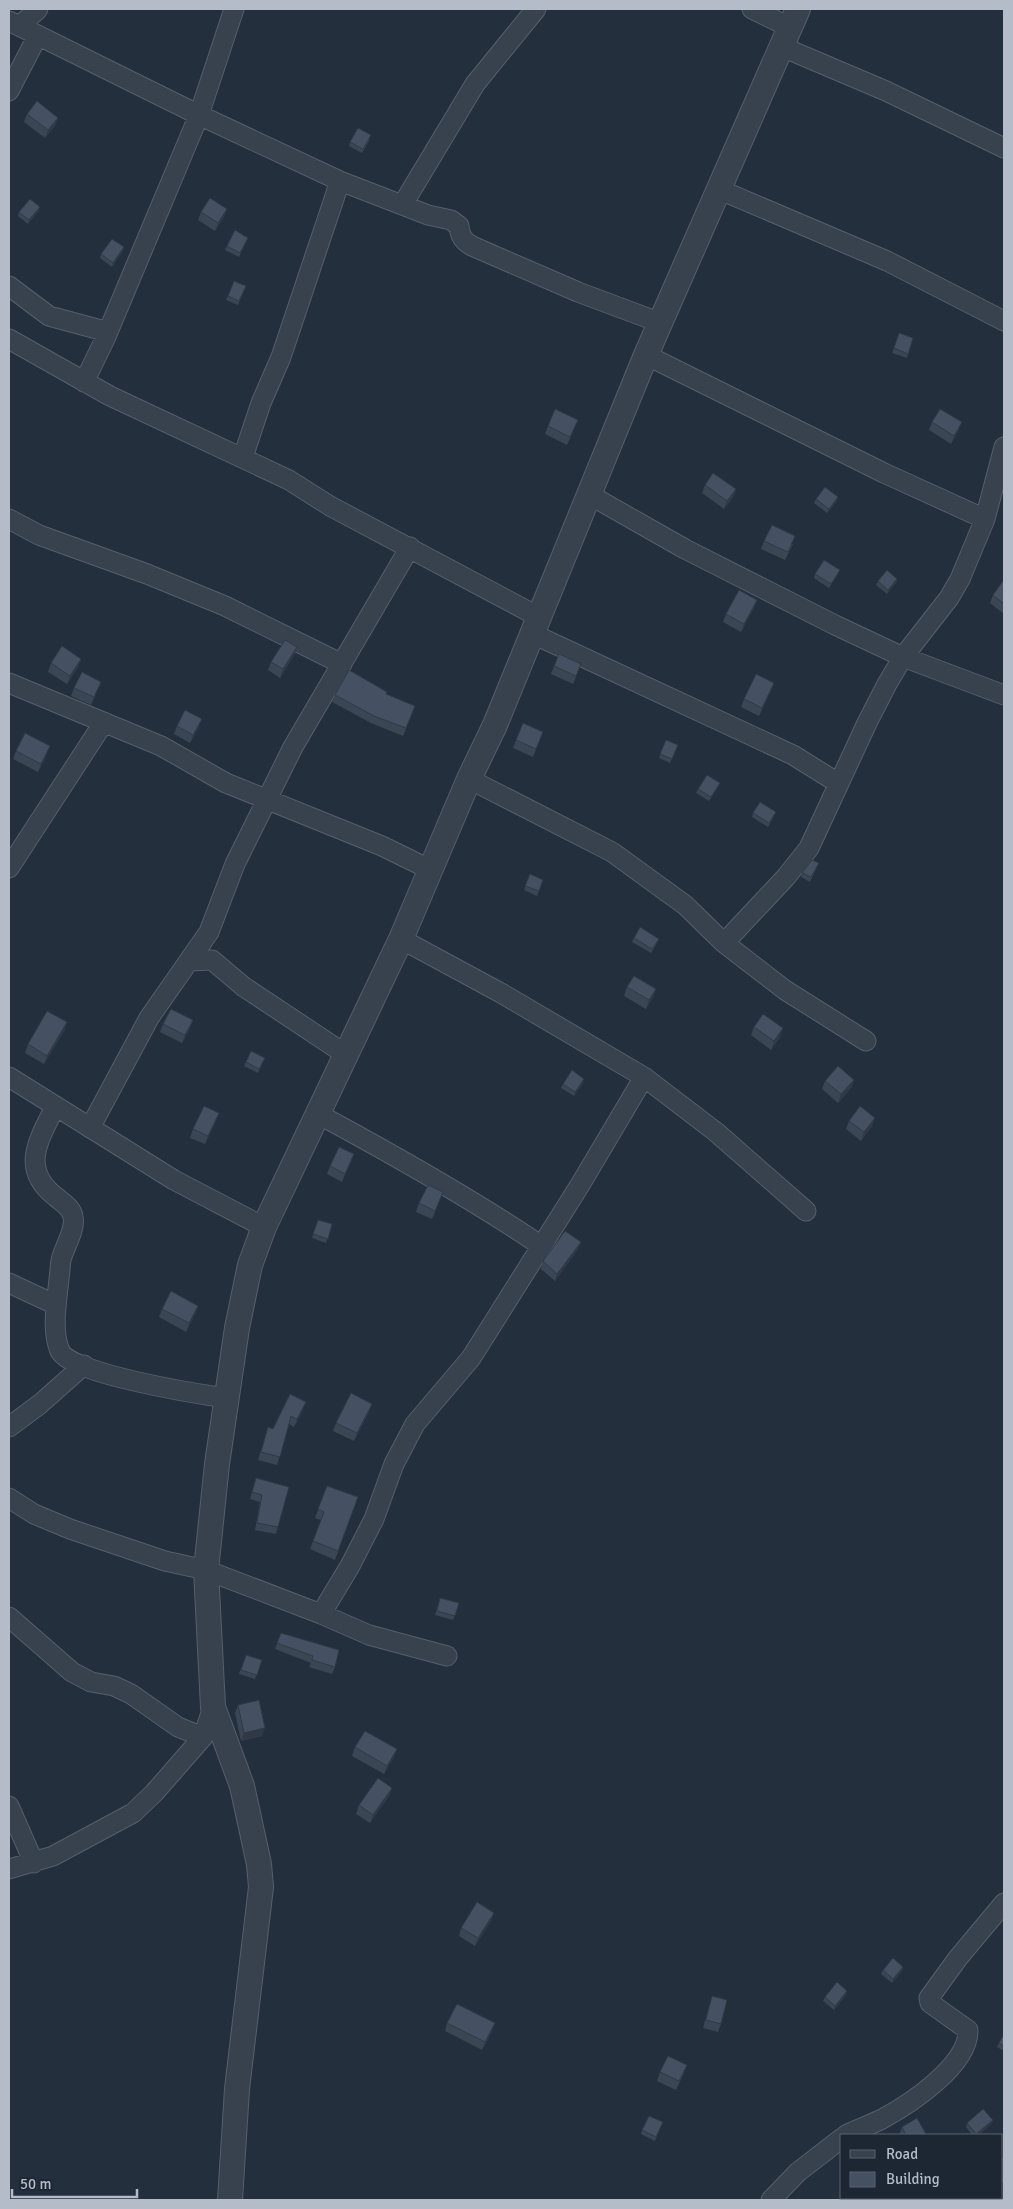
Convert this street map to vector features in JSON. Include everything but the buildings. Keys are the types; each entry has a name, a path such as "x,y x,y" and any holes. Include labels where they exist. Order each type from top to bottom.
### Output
{"street":[{"path":"14,24 38,9"},
{"path":"84,382 108,332 199,115 234,9"},
{"path":"403,204 475,84 536,9"},
{"path":"752,9 789,27 886,91 1004,148"},
{"path":"14,24 38,34 199,115 340,180 428,215 456,222 459,226 460,236 472,246 578,292 661,323"},
{"path":"230,2200 236,2089 261,1887 260,1864 242,1786 213,1707 206,1570 226,1398 250,1265 264,1227 401,939 469,779 495,725 646,355 789,27"},
{"path":"9,91 38,34"},
{"path":"243,457 261,403 295,316 340,180"},
{"path":"718,189 887,261 1004,321"},
{"path":"9,286 49,316 108,332"},
{"path":"9,339 141,412 243,457 289,480 330,506 410,547 536,626 793,755 838,783"},
{"path":"646,355 719,393 828,443 884,473 985,519"},
{"path":"724,942 780,884 809,848 867,723 902,657 949,598 985,519 1004,447"},
{"path":"588,494 685,549 902,657 1004,695"},
{"path":"9,519 39,535 225,606 342,664"},
{"path":"90,1128 148,1018 209,932 234,864 294,747 410,547"},
{"path":"9,683 160,746 226,783 382,846 431,870"},
{"path":"9,868 104,722"},
{"path":"469,779 612,852 685,905 724,942 785,990 866,1041"},
{"path":"209,932 212,960"},
{"path":"401,939 501,992 644,1077 716,1132 806,1211"},
{"path":"189,961 212,960 244,987 345,1054"},
{"path":"9,1077 174,1180 264,1227"},
{"path":"321,1614 350,1566 374,1519 394,1464 415,1424 470,1358 540,1245 580,1185 644,1077"},
{"path":"55,1107 39,1138 34,1162 39,1179 50,1192 70,1208 74,1216 61,1261 56,1305 56,1338 61,1353 70,1361 140,1382 226,1398"},
{"path":"318,1114 420,1170 494,1214 540,1245"},
{"path":"9,1283 56,1305"},
{"path":"9,1427 40,1404 84,1365"},
{"path":"9,1498 34,1514 70,1529 165,1561 206,1570 321,1614 369,1635 447,1656"},
{"path":"9,1617 72,1672 91,1682 114,1686 131,1694 178,1727 203,1737"},
{"path":"9,1869 34,1863 98,1834 133,1813 154,1793 203,1737 213,1707"},
{"path":"9,1806 34,1863"},
{"path":"848,2134 882,2119 912,2099 949,2070 961,2054 968,2036 968,2030 930,2003 929,1998 958,1958 1004,1902"},
{"path":"772,2200 798,2172 840,2140"}]}
